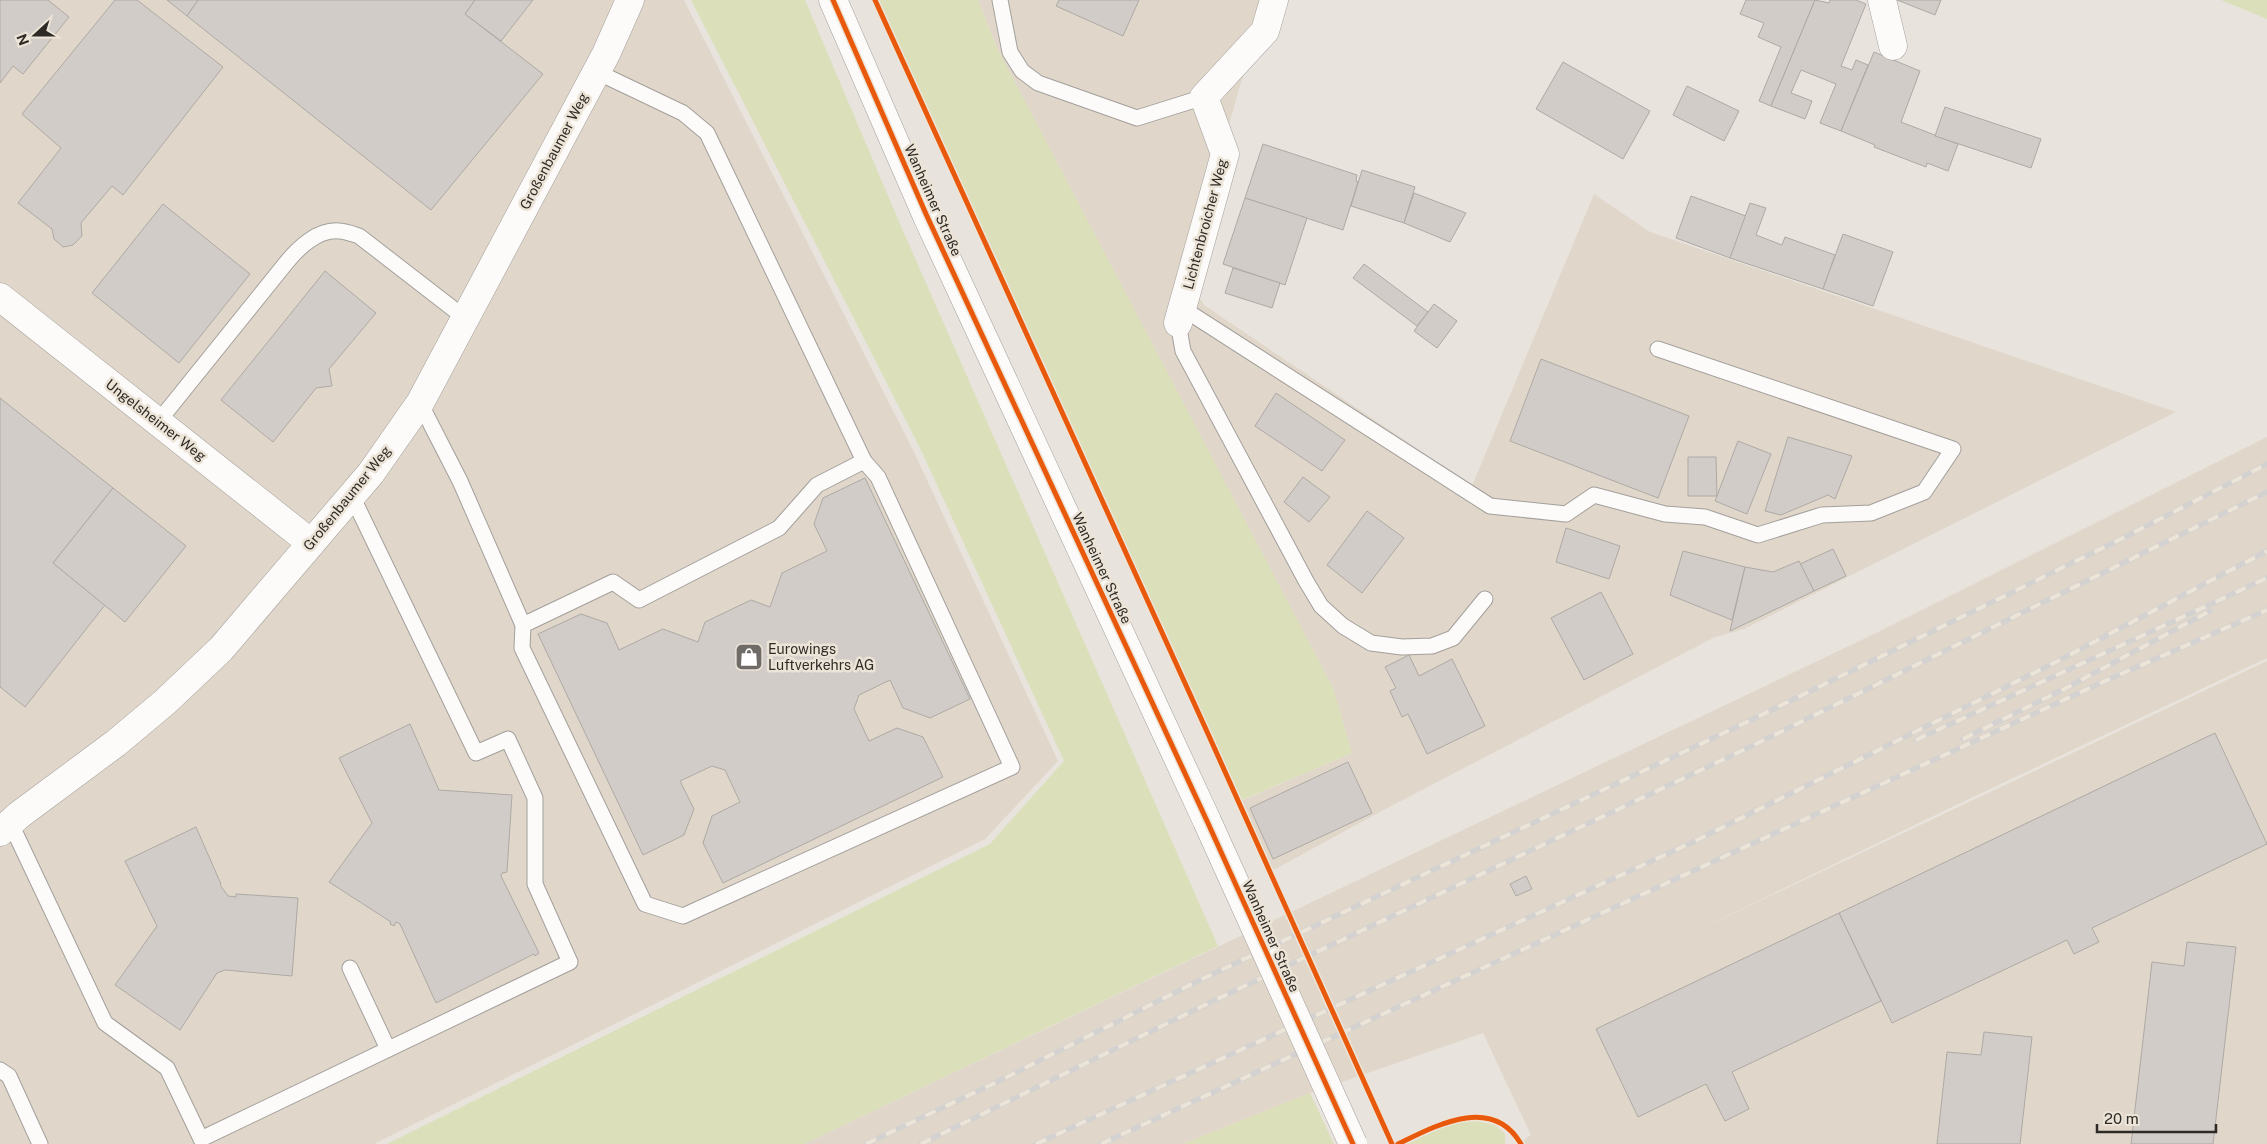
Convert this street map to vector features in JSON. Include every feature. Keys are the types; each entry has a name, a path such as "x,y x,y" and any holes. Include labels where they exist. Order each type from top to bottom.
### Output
{"street":[{"name":"Großenbaumer Weg","path":"5,827 116,743 165,702 221,649 371,473 420,403 597,72 630,0"},
{"name":"Wanheimer Straße","path":"834,0 930,223 1207,821 1353,1144"},
{"path":"1204,98 1265,31 1274,0"},
{"path":"1882,0 1893,46"},
{"name":"Lichtenbroicher Weg","path":"1180,315 1224,154 1204,98"},
{"name":"Ungelsheimer Weg","path":"0,297 311,543"}],"lane":[{"path":"1000,0 1010,52 1022,71 1038,83 1137,118 1204,98"},
{"path":"420,403 460,481 523,625 522,648 645,904 683,916 1012,767 878,477 864,461 707,134 683,113 597,72"},
{"path":"158,422 299,247 319,235 338,230 359,236 465,318"},
{"path":"1180,315 1490,506 1566,514 1594,495 1665,514 1705,518 1758,535 1822,515 1871,513 1924,492 1953,449 1658,349"},
{"path":"1180,315 1183,350 1306,581 1321,606 1336,620 1371,643 1402,647 1432,646 1453,638 1485,599"},
{"path":"523,625 613,582 639,600 779,528 817,485 864,461"},
{"path":"5,827 105,1023 167,1068 201,1139 570,962 535,884 535,798 508,739 476,753 352,496"},
{"path":"350,968 388,1049"},
{"path":"0,1070 9,1076 40,1144"}],"shaded area":[{"path":"0,0 684,0 913,450 1058,761 985,839 374,1144 0,1144"},
{"path":"978,0 1265,0 1185,276 1204,305 1472,486 1594,194 1650,232 2176,412 1744,629 1715,637 1374,815 1272,871 1241,801 1352,753 997,48"},
{"path":"2267,437 2267,658 1677,940 2267,661 2267,1144 1526,1144 1524,1140 1531,1135 1483,1033 1310,1093 1183,1144 804,1144 1870,636"}],"green space":[{"path":"691,0 805,0 900,224 1218,946 804,1144 387,1144 990,844 1064,761 920,448"},
{"path":"878,0 978,0 997,48 1333,688 1352,753 1242,800 1000,273"},
{"path":"2221,0 2267,0 2267,19"},
{"path":"1310,1093 1334,1144 1183,1144"},
{"path":"1476,1121 1495,1125 1505,1134 1505,1144 1407,1144 1457,1123"}],"building":[{"path":"0,0 48,0 69,17 23,74 13,66 0,83"},
{"path":"115,0 137,0 223,67 123,195 112,186 81,223 82,236 73,245 63,247 54,239 52,229 18,203 61,148 22,114"},
{"path":"167,0 198,0 187,16"},
{"path":"198,0 475,0 465,14 543,74 431,210 187,16"},
{"path":"475,0 533,0 501,41 465,14"},
{"path":"1059,0 1139,0 1123,36 1056,6"},
{"path":"1746,0 1815,0 1771,106 1759,101 1781,47 1758,37 1764,23 1740,14"},
{"path":"1815,0 1829,3 1830,0 1856,0 1866,4 1841,66 1852,70 1856,60 1868,65 1841,131 1820,123 1836,84 1801,70 1791,93 1812,101 1805,119 1771,106"},
{"path":"1897,0 1941,0 1935,15"},
{"path":"1874,52 1920,71 1901,122 1958,144 1948,171 1927,163 1926,167 1874,147 1875,145 1841,131"},
{"path":"1563,62 1650,111 1623,159 1536,109"},
{"path":"1687,86 1739,111 1724,141 1673,115"},
{"path":"1945,107 2041,139 2031,168 1935,136"},
{"path":"1263,144 1357,175 1356,181 1358,182 1343,230 1245,198"},
{"path":"1362,170 1415,187 1404,223 1351,206"},
{"path":"1414,193 1466,213 1450,242 1404,223"},
{"path":"1691,196 1746,216 1730,258 1676,238"},
{"path":"1245,198 1307,218 1285,285 1223,264"},
{"path":"1750,203 1766,208 1756,235 1782,245 1785,237 1835,255 1823,289 1730,258"},
{"path":"163,204 250,274 179,363 92,293"},
{"path":"1843,234 1893,252 1873,306 1823,289"},
{"path":"1364,264 1428,312 1417,326 1353,278"},
{"path":"1233,268 1280,283 1272,308 1225,293"},
{"path":"325,271 376,313 329,369 332,386 316,388 273,442 221,400"},
{"path":"1434,304 1457,321 1437,348 1414,331"},
{"path":"1541,359 1689,416 1658,498 1510,441"},
{"path":"1276,393 1345,440 1322,471 1255,426"},
{"path":"0,398 113,488 53,563 105,605 25,707 0,687"},
{"path":"1788,437 1852,456 1835,499 1828,495 1781,515 1765,511"},
{"path":"1738,441 1771,454 1747,514 1715,501"},
{"path":"1688,457 1716,457 1717,496 1688,496"},
{"path":"1303,477 1330,497 1309,522 1284,502"},
{"path":"865,478 970,699 930,718 903,708 890,680 859,695 854,709 869,741 897,728 923,737 943,777 723,883 703,843 712,816 740,802 725,770 712,766 680,781 694,809 684,835 643,855 538,634 581,614 607,623 619,650 663,629 698,642 705,622 751,600 770,607 782,573 827,551 814,524 823,498"},
{"path":"113,488 186,546 125,622 53,563"},
{"path":"1367,511 1404,538 1362,593 1327,565"},
{"path":"1566,528 1620,546 1609,579 1556,562"},
{"path":"1833,549 1846,576 1814,591 1800,564"},
{"path":"1683,551 1745,567 1732,620 1670,595"},
{"path":"1799,561 1814,591 1730,631 1745,567 1773,572"},
{"path":"1601,592 1633,654 1584,680 1551,618"},
{"path":"1409,655 1419,676 1452,659 1485,726 1427,754 1408,714 1402,717 1390,691 1396,688 1385,667"},
{"path":"410,724 439,790 512,795 507,872 502,873 501,876 539,953 436,1003 400,924 396,922 394,926 390,924 391,922 329,882 372,823 339,758"},
{"path":"2215,733 2267,844 2092,928 2099,942 2074,954 2067,940 1892,1023 1839,913"},
{"path":"1348,762 1372,813 1273,859 1250,808"},
{"path":"196,827 220,885 228,896 236,897 236,894 298,898 292,976 225,970 217,973 180,1030 115,985 157,926 125,861"},
{"path":"1526,876 1532,889 1516,896 1510,884"},
{"path":"1839,913 1881,1001 1732,1072 1749,1109 1725,1121 1706,1084 1638,1117 1596,1029"},
{"path":"2187,942 2236,947 2213,1144 2131,1144 2152,962 2184,966"},
{"path":"1984,1032 2032,1037 2020,1144 1937,1144 1947,1052 1981,1055"}],"railway":[{"path":"866,1144 999,1081 1200,980 1747,722 2121,539 2267,464"},
{"path":"921,1144 1213,1001 1756,744 2267,492"},
{"path":"1036,1144 1693,842 2058,661 2267,551"},
{"path":"1916,740 2267,578"},
{"path":"1101,1144 2105,681 2267,610"},
{"path":"1963,739 2068,687 2210,611"}],"cycle path":[{"path":"833,0 926,214 1207,821 1353,1144"},
{"path":"875,0 1392,1144"},
{"path":"1398,1144 1446,1123 1462,1118 1479,1117 1495,1120 1509,1129 1521,1144"}],"place":[{"name":"Eurowings Luftverkehrs AG","path":"749,657"}]}
